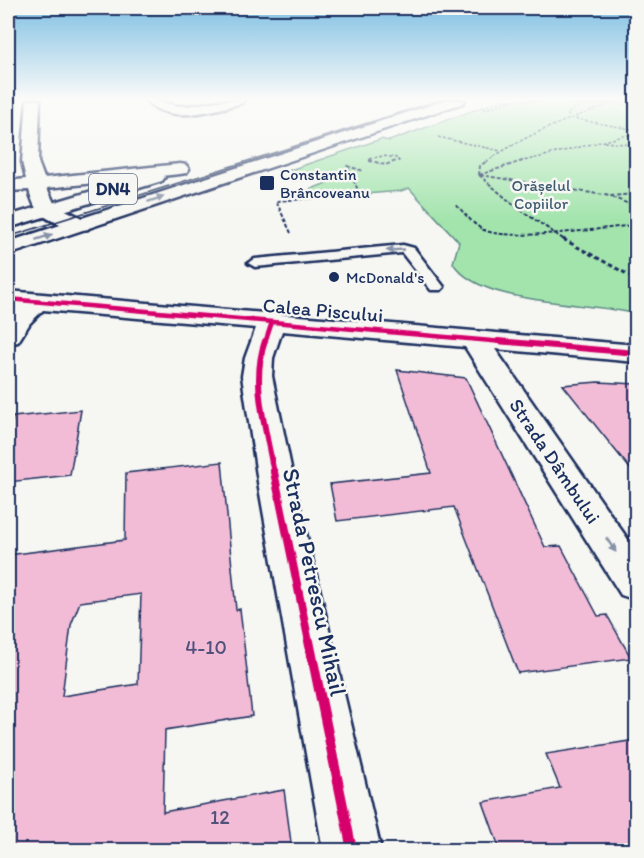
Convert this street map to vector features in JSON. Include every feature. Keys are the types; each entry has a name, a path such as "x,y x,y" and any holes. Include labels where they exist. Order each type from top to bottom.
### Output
{"street":[{"path":"31,140 30,162 36,184 47,209 81,225"},
{"name":"DN4","path":"8,249 337,140"},
{"name":"DN4","path":"8,222 199,164"},
{"path":"8,186 180,170"},
{"name":"Calea Piscului","path":"8,299 636,353"},
{"path":"8,336 36,302"},
{"name":"Strada Petrescu Mihail","path":"272,322 259,358 257,376 276,482 352,850"},
{"name":"Strada Dâmbului","path":"474,339 636,583"}],"lane":[{"path":"255,263 403,249 409,251 436,287"}],"path":[{"path":"447,140 501,152"},
{"path":"479,175 480,166 525,140"},
{"path":"479,175 603,140"},
{"path":"599,141 636,145"},
{"path":"364,160 371,158 388,156 397,158 399,161 391,165 380,165 369,161 371,158 374,153"},
{"path":"347,166 351,163"},
{"path":"347,166 364,171"},
{"path":"294,240 276,201 360,195 347,166"},
{"path":"479,175 610,196 636,195"},
{"path":"479,175 517,209 550,232 636,279"},
{"path":"610,196 636,207"},
{"path":"456,204 483,230 489,232 508,234 636,225"}],"green space":[{"name":"Orășelul Copiilor","path":"378,140 636,140 636,314 538,300 487,288 467,277 453,263 459,242 409,188 401,191 318,198 304,192 329,182 290,170"}],"building":[{"path":"397,370 466,378 545,547 561,546 598,616 607,615 631,658 518,673 454,507 337,521 330,484 431,473"},
{"path":"598,382 636,384 636,476 563,385"},
{"path":"81,410 70,475 8,482 8,436 13,417"},
{"path":"222,462 236,610 240,609 252,716 165,730 163,812 284,790 292,850 8,850 8,555 125,540 126,473","holes":["141,594 138,684 62,696 71,625 80,602"]},
{"path":"636,740 636,850 500,850 483,802 560,788 546,754"}],"tram line":[{"path":"8,237 314,140"}],"cycle path":[{"path":"8,299 636,353"},
{"path":"272,322 259,358 257,376 276,482 352,850"}],"place":[{"name":"Constantin Brâncoveanu","path":"267,183"},
{"name":"McDonald's","path":"334,277"}]}
